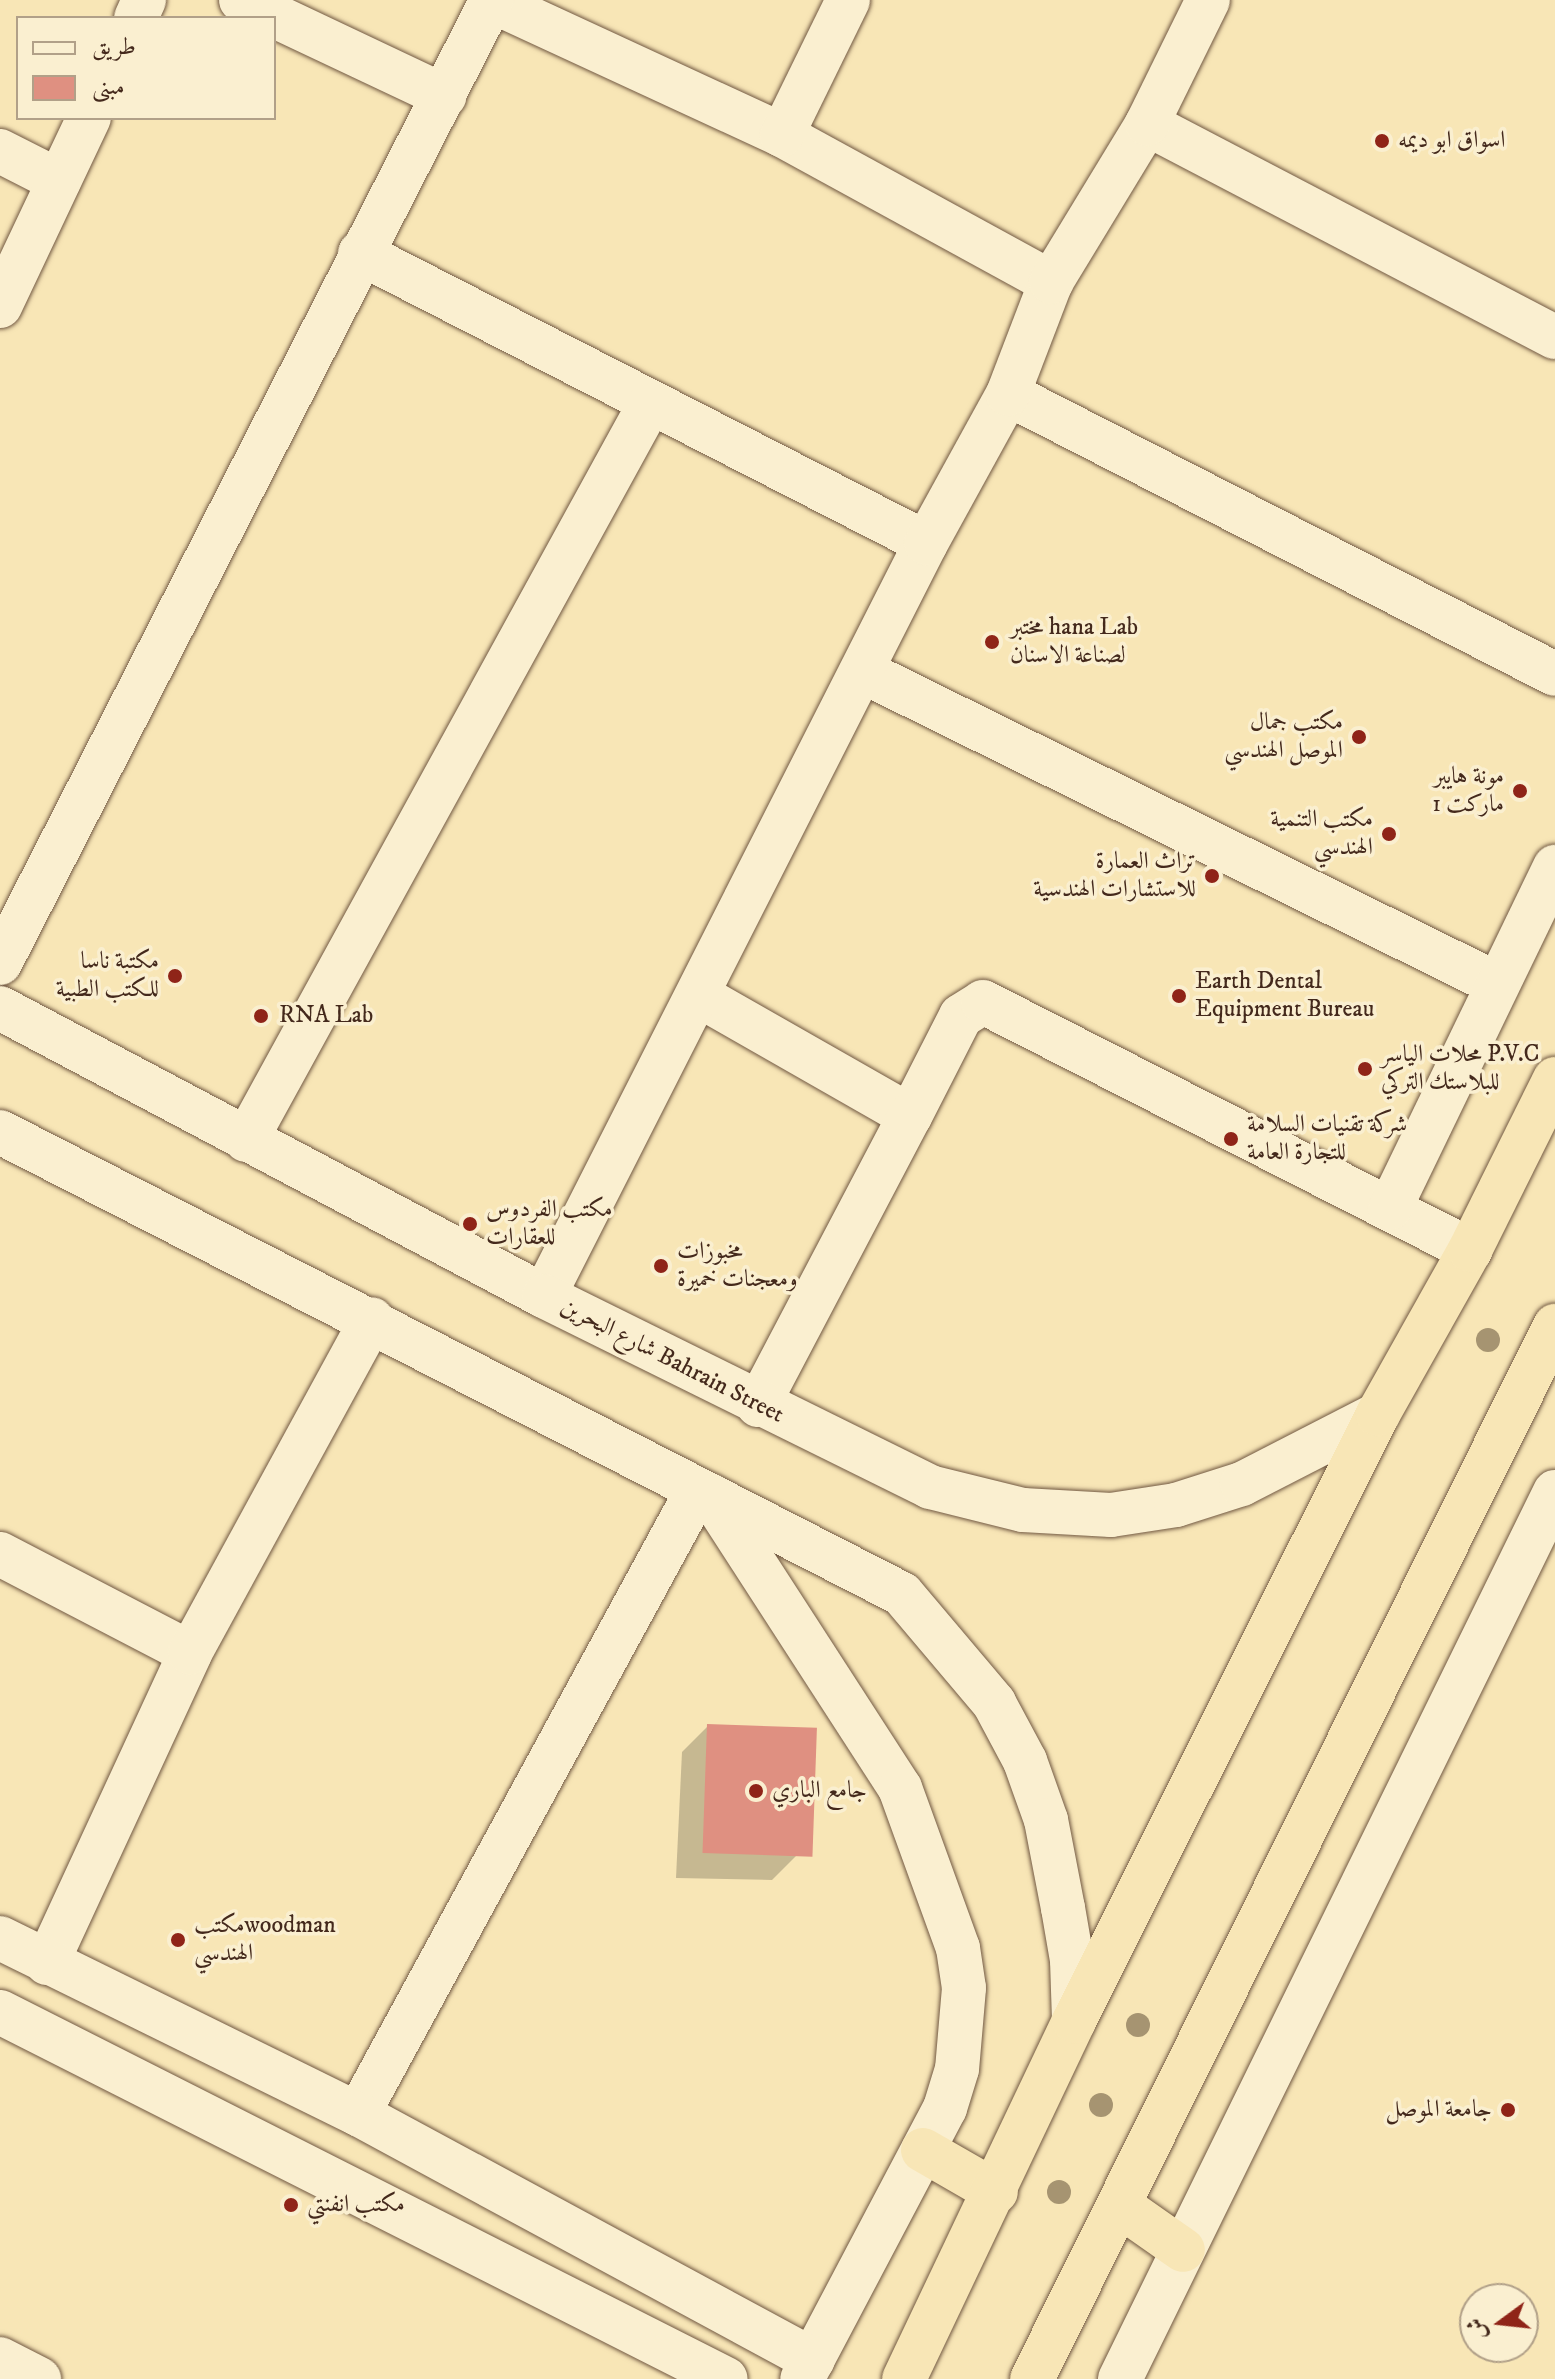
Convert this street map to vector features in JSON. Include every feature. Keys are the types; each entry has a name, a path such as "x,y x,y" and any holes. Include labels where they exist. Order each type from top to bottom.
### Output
{"highway":[{"path":"904,2379 996,2192 1074,2021 1378,1414 1470,1250 1555,1079"},
{"path":"1032,2379 1555,1326"},
{"path":"923,2150 996,2192"},
{"path":"1119,2205 1183,2250"}],"street":[{"path":"241,0 275,16"},
{"path":"0,963 360,253 492,0 782,135 1051,282"},
{"path":"782,135 848,0"},
{"path":"544,1296 864,672 926,543 1008,394 1051,282 1147,124 1208,0"},
{"path":"276,17 444,96"},
{"path":"0,306 88,120"},
{"path":"1147,124 1555,337"},
{"path":"0,151 59,181"},
{"path":"360,253 649,405 926,543"},
{"path":"1008,394 1555,674"},
{"path":"246,1140 649,405"},
{"path":"864,672 1497,984"},
{"path":"1390,1208 1555,867"},
{"path":"698,995 910,1116"},
{"path":"758,1405 961,1016 983,1002 1470,1250"},
{"name":"شارع البحرين Bahrain Street","path":"0,1008 544,1296 758,1405 930,1487 1023,1510 1111,1515 1176,1505 1242,1484 1378,1414"},
{"path":"0,1132 372,1319 902,1594 994,1703 1025,1761 1046,1820 1072,1960 1074,2021"},
{"path":"47,1963 190,1653 372,1319"},
{"path":"358,2114 704,1492"},
{"path":"0,1938 358,2114 808,2369 945,2108 964,2028 964,1988 954,1935 900,1788 704,1492"},
{"path":"1120,2379 1555,1492"},
{"path":"0,1554 190,1653"},
{"path":"0,2012 726,2379"},
{"path":"0,2359 39,2379"}],"building":[{"name":"جامع الباري","path":"707,1724 817,1728 812,1857 702,1853"}],"place":[{"name":"اسواق ابو ديمه","path":"1382,141"},
{"name":"مختبر hana Lab لصناعة الاسنان","path":"992,642"},
{"name":"مكتب جمال الموصل الهندسي","path":"1359,737"},
{"name":"مونة هايبر ماركت 1","path":"1520,791"},
{"name":"مكتب التنمية الهندسي","path":"1389,834"},
{"name":"تراث العمارة للاستشارات الهندسية","path":"1212,876"},
{"name":"مكتبة ناسا للكتب الطبية","path":"175,976"},
{"name":"Earth Dental Equipment Bureau","path":"1179,996"},
{"name":"RNA Lab","path":"261,1016"},
{"name":"محلات الياسر P.V.C للبلاستك التركي","path":"1365,1069"},
{"name":"شركة تقنيات السلامة للتجارة العامة","path":"1231,1139"},
{"name":"مكتب الفردوس للعقارات","path":"470,1224"},
{"name":"مخبوزات ومعجنات خميرة","path":"661,1266"},
{"name":"جامع الباري","path":"756,1791"},
{"name":"مكتبwoodman الهندسي","path":"178,1940"},
{"name":"جامعة الموصل","path":"1508,2110"},
{"name":"مكتب انفنتي","path":"291,2205"}]}
